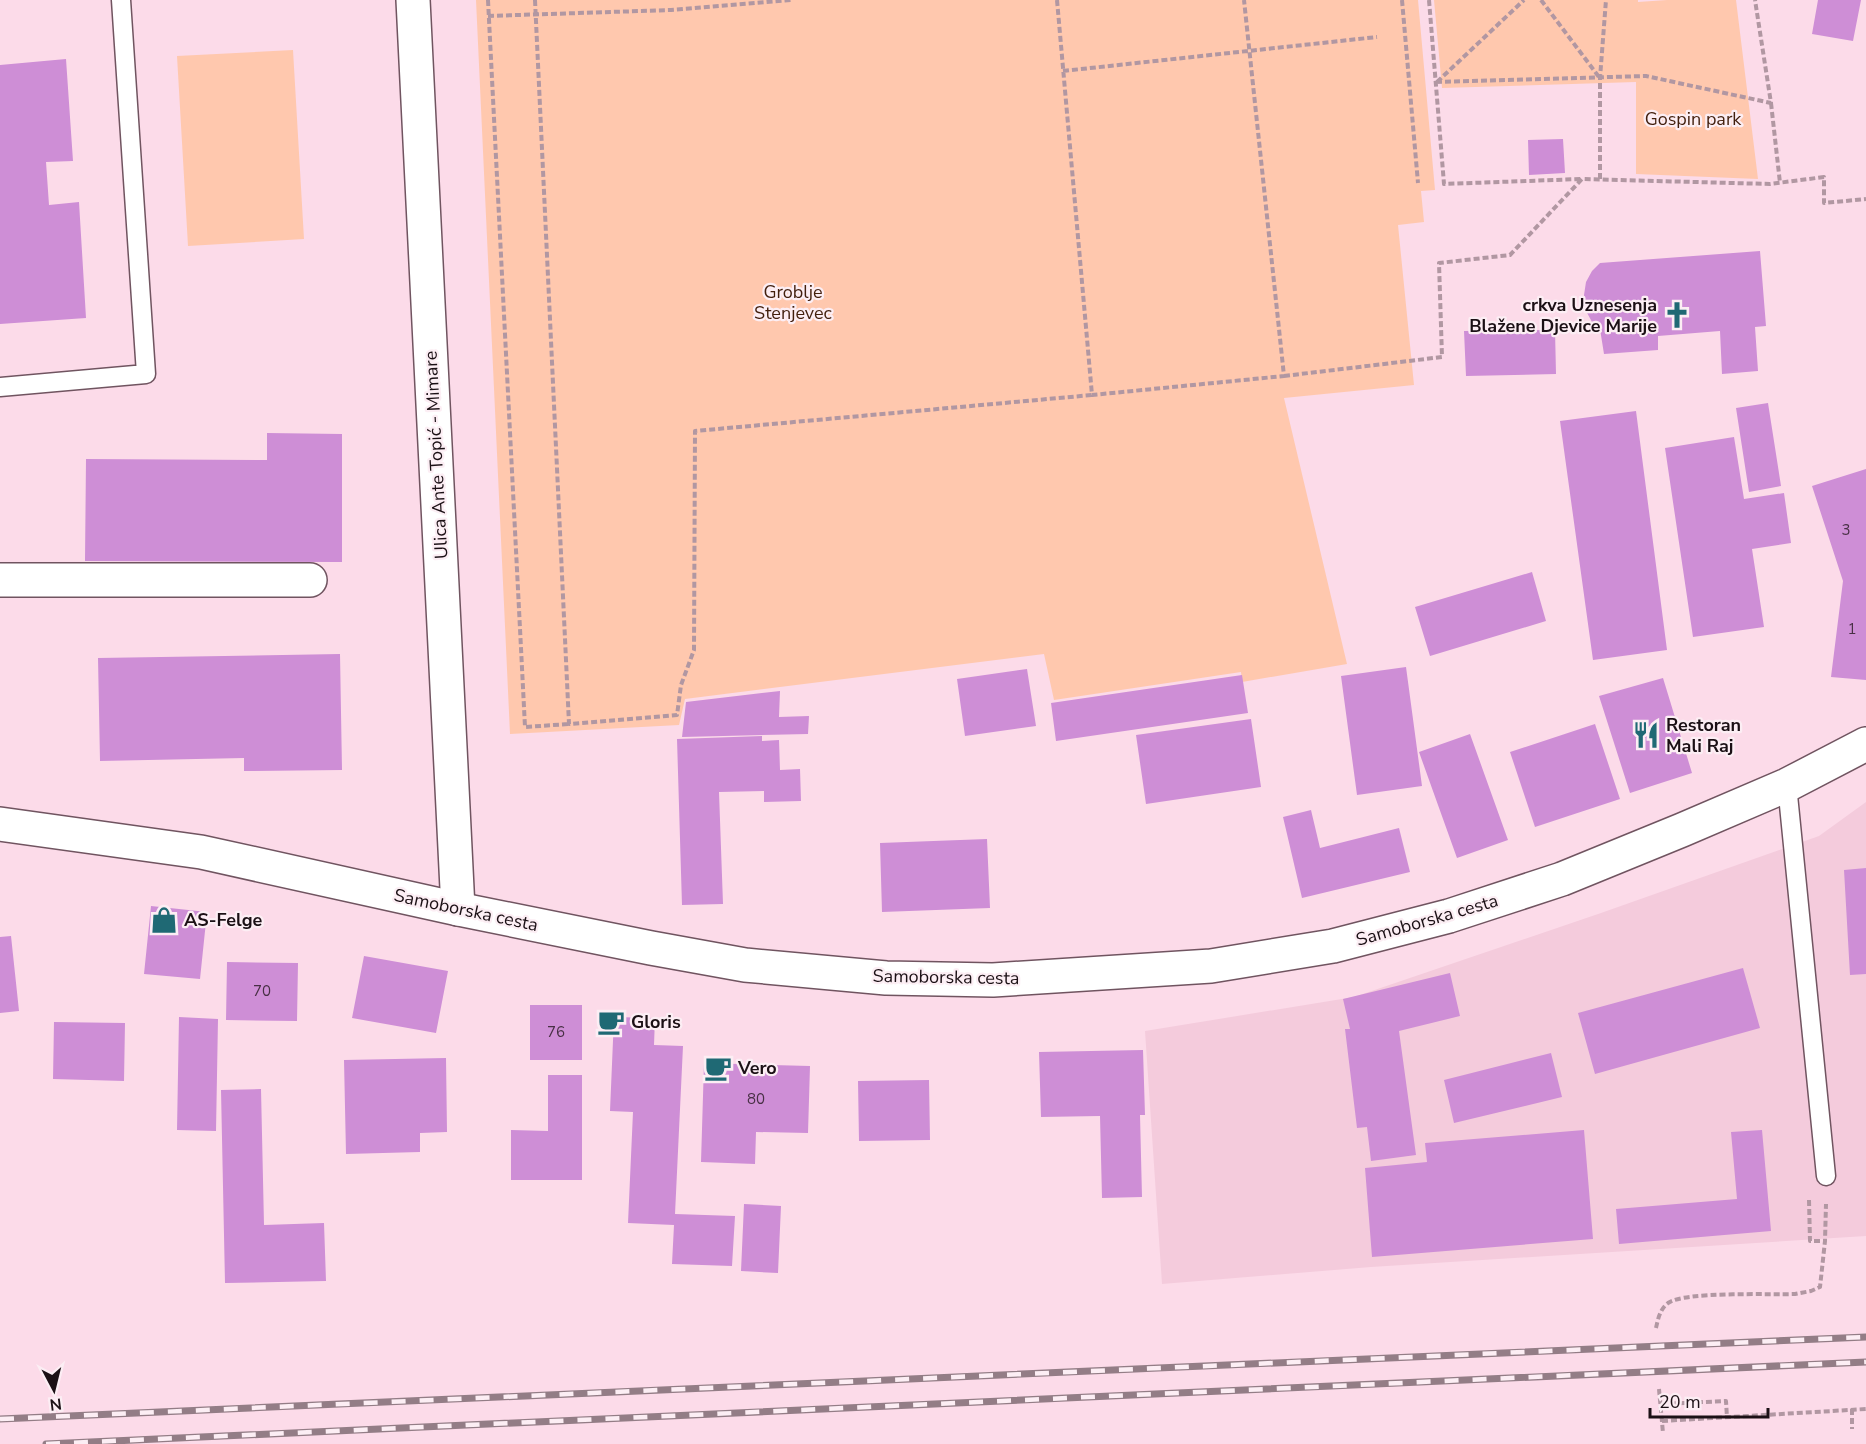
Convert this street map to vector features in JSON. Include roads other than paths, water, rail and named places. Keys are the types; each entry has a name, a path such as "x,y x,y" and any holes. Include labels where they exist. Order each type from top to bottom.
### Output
{"street":[{"name":"Ulica Ante Topić - Mimare","path":"413,0 458,909"},
{"path":"0,580 310,580"},
{"name":"Samoborska cesta","path":"0,824 201,852 458,909 651,948 745,964 886,978 993,980 1211,966 1333,946 1449,916 1562,879 1787,785 1866,744"}],"lane":[{"path":"0,387 146,374 121,0"},
{"path":"1787,785 1826,1176"}],"railway":[{"path":"0,1419 1866,1337"},
{"path":"46,1444 1866,1362"}],"place":[{"name":"crkva Uznesenja Blažene Djevice Marije","path":"1677,315"},
{"name":"Restoran Mali Raj","path":"1646,735"},
{"name":"AS-Felge","path":"164,920"},
{"name":"Gloris","path":"611,1022"},
{"name":"Vero","path":"718,1068"}],"park label":[{"name":"Gospin park","path":"1693,119"},
{"name":"Groblje Stenjevec","path":"793,302"}]}
